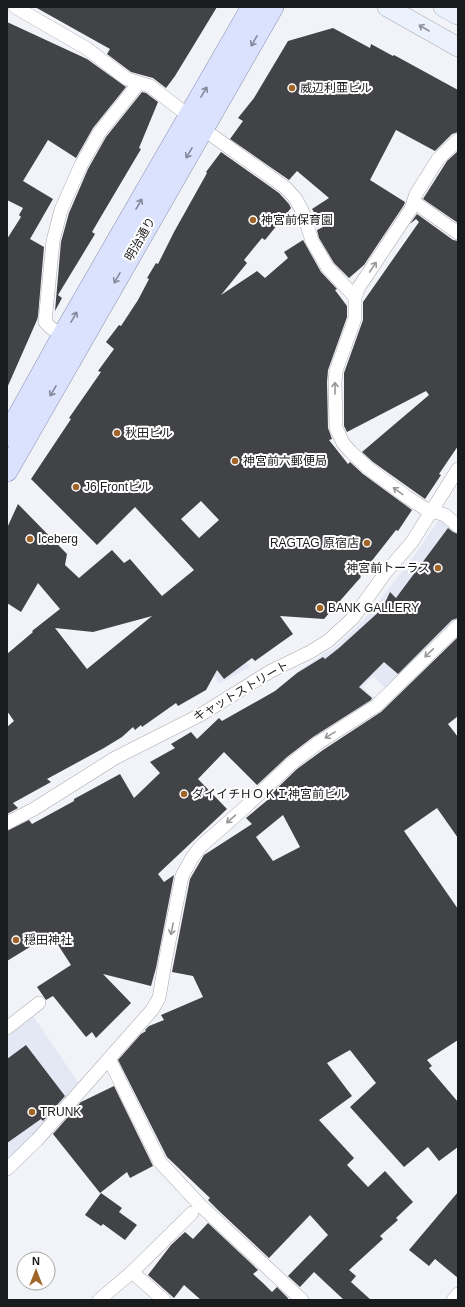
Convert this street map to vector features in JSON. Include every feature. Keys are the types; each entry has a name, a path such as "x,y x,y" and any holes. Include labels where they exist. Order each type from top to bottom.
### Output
{"main road":[{"name":"明治通り","path":"7,471 196,123 212,79 252,7"},
{"name":"明治通り","path":"7,436 63,335 196,123 273,7"},
{"path":"387,7 458,47"},
{"path":"443,7 458,15"}],"street":[{"path":"15,7 86,48 127,79 150,86 196,123 286,188 296,199 304,215 312,241 328,268 355,297"},
{"path":"63,335 51,328 45,322 52,241 61,210 81,165 99,133 139,83"},
{"path":"458,140 438,159 416,194 411,210 359,287 355,297 355,318 336,371 335,382 336,428 343,443 350,452 368,468 407,497 424,508 445,514 458,526"},
{"path":"414,202 458,232"},
{"name":"キャットストリート","path":"7,823 52,798 116,758 197,717 271,671 322,646 338,633 356,614 386,572 412,542 458,470"},
{"path":"7,1169 37,1140 152,1010 159,998 182,876 201,846 292,763 318,743 376,706 458,626"},
{"path":"7,1028 39,1003"},
{"path":"109,1059 160,1162 200,1205 302,1300"},
{"path":"99,1300 132,1272 192,1213"},
{"path":"132,1272 164,1300"},
{"path":"453,1300 458,1294"}],"shaded area":[{"path":"440,518 458,533 458,619 385,688 373,676 362,687 375,698 365,707 353,715 350,715 325,689 321,692 298,671 336,646 358,626 414,556"},
{"path":"236,649 250,667 219,684 210,668"},
{"name":"TRUNK","path":"33,1016 80,1085 7,1163 7,1037"}],"building":[{"path":"35,7 217,7 175,76 166,88 153,78 131,72 107,54 110,49"},
{"path":"7,22 87,59 126,87 93,128 76,158 48,140 23,181 53,199 30,239 44,247 38,316 7,388 7,239 21,217 19,215 23,208 7,200"},
{"path":"333,28 370,48 371,44 393,56 394,55 458,90 458,132 452,134 435,151 396,130 370,180 405,202 364,265 349,278 334,263 319,238 317,230 323,227 312,209 329,198 297,171 289,180 230,139 243,121 238,118 254,98 288,41"},
{"path":"142,92 146,93 158,102 139,148 141,149 92,232 95,234 58,295 62,298 55,311 61,242 69,213 88,169 106,137"},
{"path":"458,151 458,223 423,199 447,161"},
{"path":"221,152 279,193 289,204 291,208 265,240 262,238 244,260 247,263 221,295 257,271 265,278 288,258 284,252 303,240 321,272 337,289 335,290 347,306 347,317 328,370 328,428 332,439 329,440 348,464 350,462 363,474 412,510 398,531 396,530 360,576 361,577 324,619 280,616 293,634 255,661 252,658 224,679 217,670 206,690 178,706 176,703 142,727 141,725 135,730 133,727 122,737 104,748 47,779 51,782 13,803 18,808 7,814 7,727 14,721 7,711 7,654 33,632 32,631 60,609 38,583 21,612 7,603 7,528 18,504 67,554 65,565 79,578 112,550 124,563 130,559 162,596 194,570 135,507 97,545 31,479 71,419 69,418 101,372 98,371 114,349 106,342 119,325 121,326 138,300 149,279 147,278 156,263 158,264 207,173 206,172","holes":["201,501 219,520 199,538 181,519","152,616 87,669 55,628 93,632"]},
{"path":"417,214 453,240 458,241 458,446 439,474 441,475 425,499 373,462 362,452 429,395 426,391 347,432 344,426 344,373 363,320 363,302 419,222 416,219 410,224"},
{"path":"448,528 458,534 458,618 452,620 398,674 384,662 359,687 372,698 371,700 313,737 287,757 257,785 224,752 198,779 227,809 158,874 164,882 174,875 156,968 151,986 103,974 131,1003 96,1038 92,1032 86,1037 53,996 46,1000 37,987 71,965 51,934 7,961 7,831 29,820 32,824 120,774 134,798 160,773 150,762 175,748 171,744 191,732 197,739 219,718 222,721 275,691 297,673 323,657 325,659 339,648 382,609 390,592 396,598"},
{"path":"458,637 458,716 448,724 458,737 458,838 437,808 404,831 458,909 458,1040 427,1060 432,1066 429,1068 458,1102 458,1147 439,1161 428,1147 404,1167 350,1107 376,1083 350,1050 327,1063 352,1096 319,1120 354,1158 347,1165 368,1187 385,1171 413,1202 396,1218 398,1220 380,1236 383,1239 349,1270 356,1276 351,1282 371,1300 344,1300 314,1272 300,1287 288,1276 328,1235 310,1215 269,1258 219,1211 208,1200 210,1198 167,1157 118,1060 149,1026 164,1020 161,1015 203,997 193,976 172,972 190,879 204,855 252,824 246,818 270,798 268,797 297,769 381,712","holes":["283,815 300,847 273,861 256,837"]},
{"path":"26,1045 65,1096 43,1121 41,1119 7,1143 7,1059"},
{"path":"114,1086 153,1166 130,1178 127,1172 100,1193 53,1134 81,1102"},
{"path":"458,1192 458,1278 435,1259 429,1266 409,1250"},
{"path":"101,1193 122,1208 119,1212 137,1225 125,1240 103,1224 101,1226 85,1215"},
{"path":"208,1223 258,1270 253,1274 272,1292 277,1287 288,1298 287,1300 201,1300 184,1285 174,1298 148,1275 171,1245 185,1232 193,1239"}],"place":[{"name":"威辺利亜ビル","path":"292,88"},
{"name":"神宮前保育園","path":"253,220"},
{"name":"秋田ビル","path":"117,433"},
{"name":"神宮前六郵便局","path":"235,461"},
{"name":"J6 Frontビル","path":"76,487"},
{"name":"Iceberg","path":"30,539"},
{"name":"RAGTAG 原宿店","path":"367,543"},
{"name":"神宮前トーラス","path":"438,568"},
{"name":"BANK GALLERY","path":"320,608"},
{"name":"ダイイチＨＯＫＩ神宮前ビル","path":"184,794"},
{"name":"穏田神社","path":"16,940"},
{"name":"TRUNK","path":"32,1112"}]}
